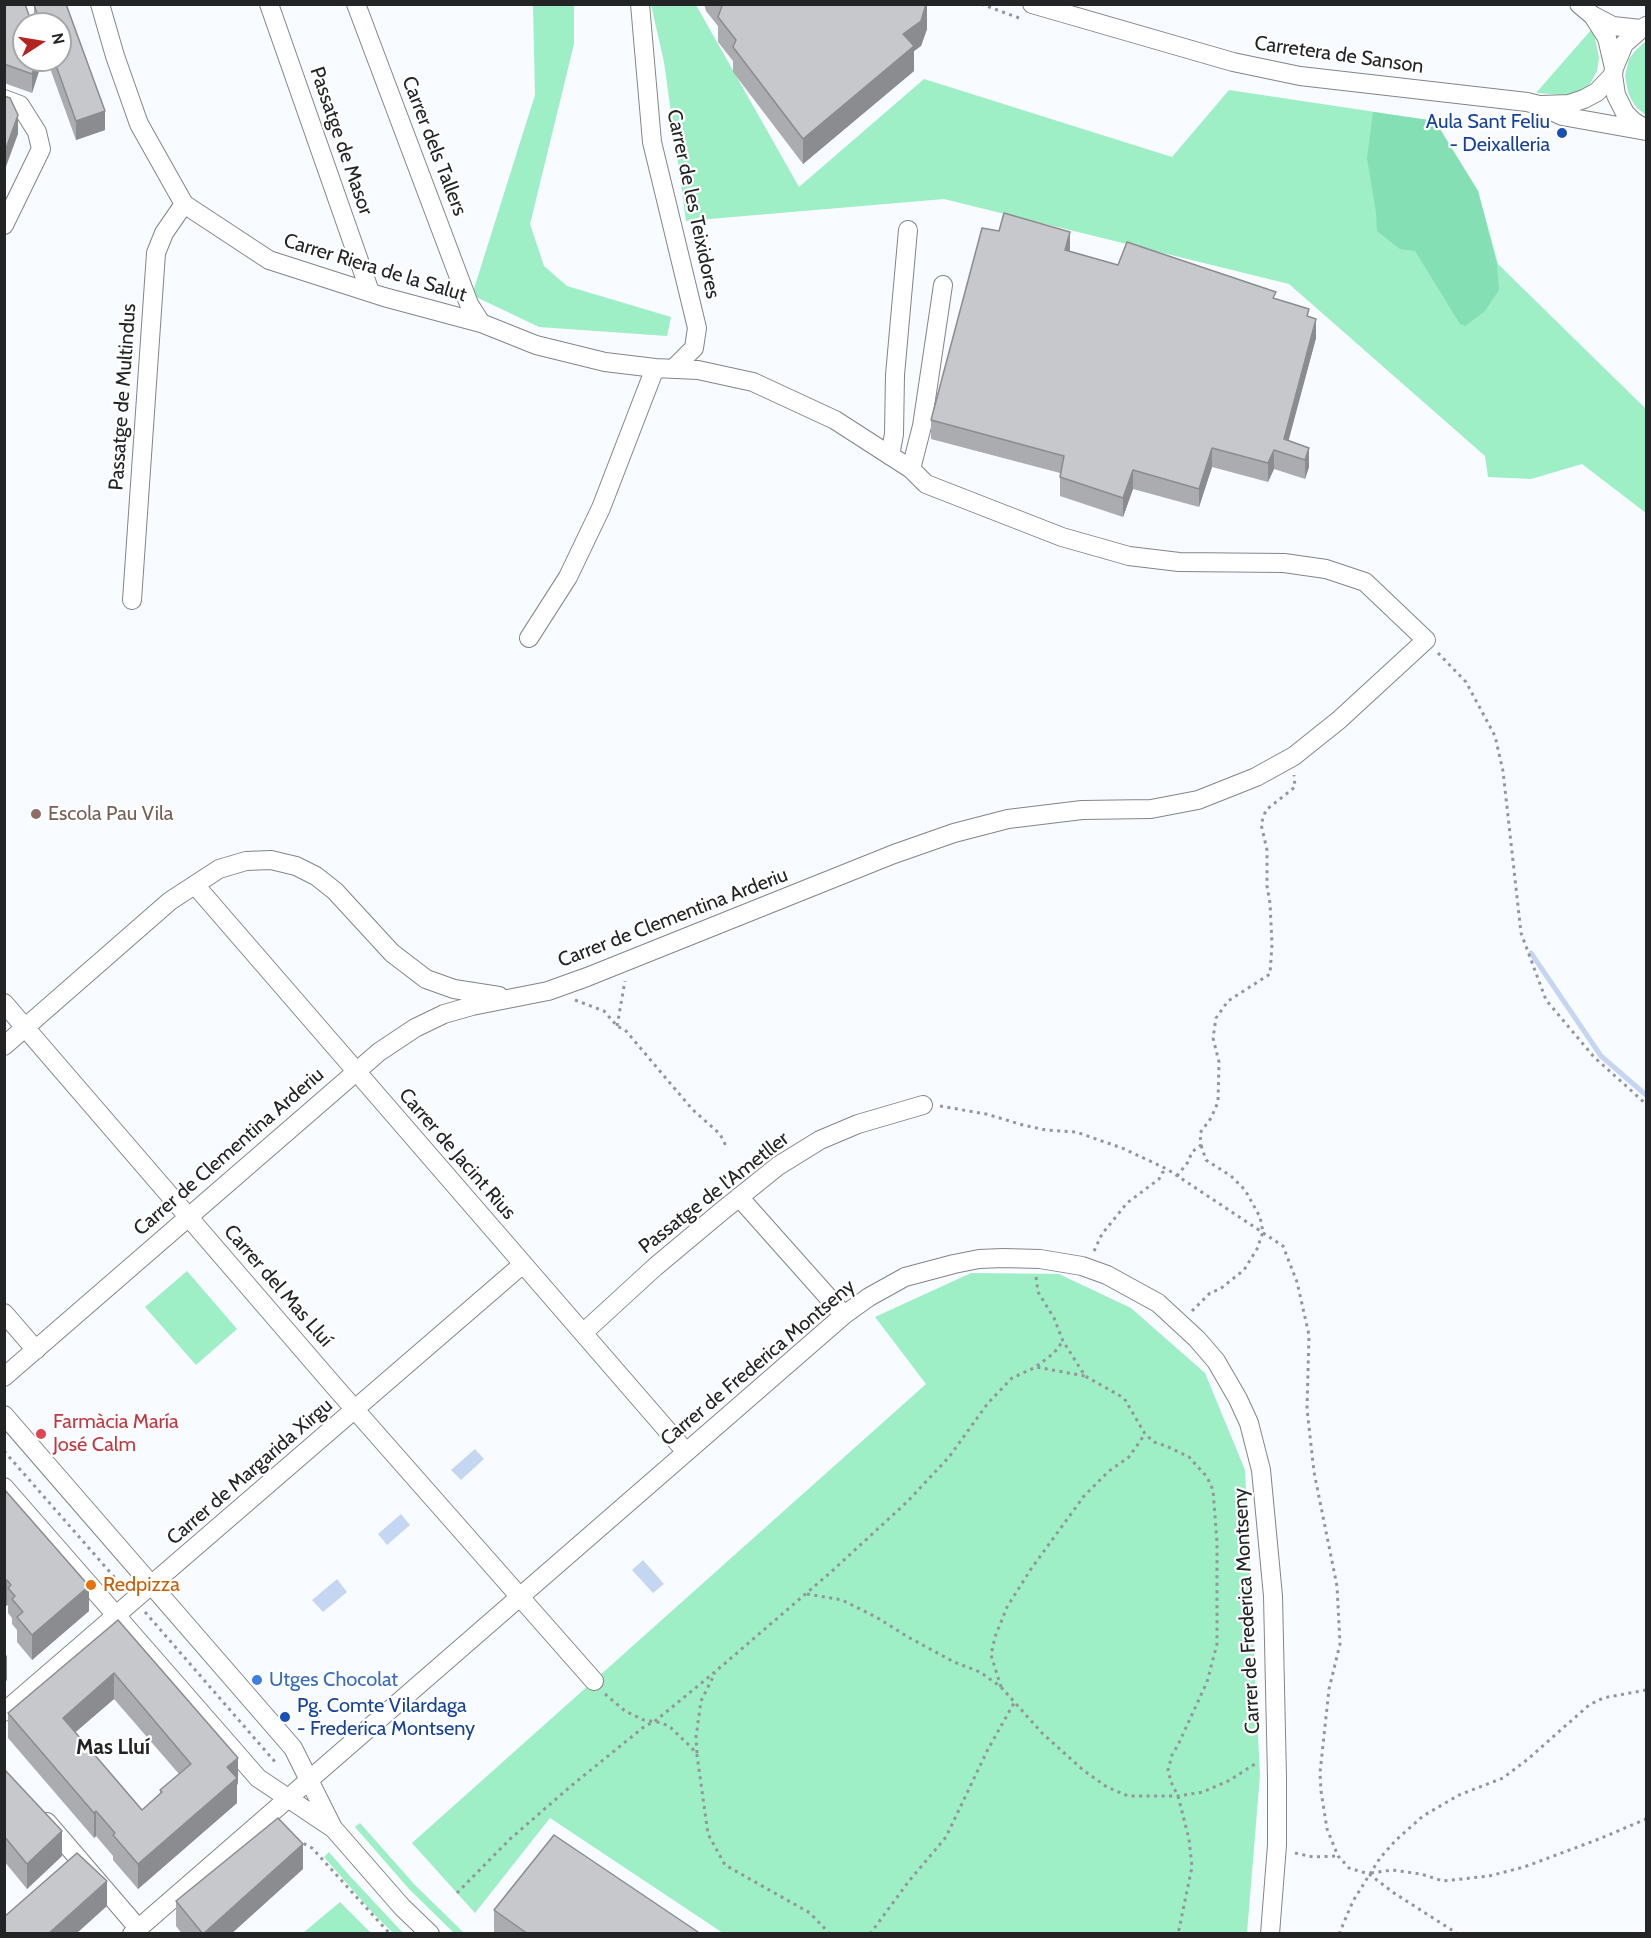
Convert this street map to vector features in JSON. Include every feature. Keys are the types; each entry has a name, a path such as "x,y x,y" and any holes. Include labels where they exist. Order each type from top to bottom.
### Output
{"street":[{"name":"Carrer Riera de la Salut","path":"100,4 115,56 139,124 184,204 269,260 370,292 482,323 536,345 605,362 698,370 753,382 835,420 910,469 926,484 1062,537 1130,556 1179,562 1284,563 1326,569 1365,582 1426,640"},
{"name":"Passatge de Masor","path":"269,4 370,292"},
{"name":"Carrer dels Tallers","path":"356,4 470,304"},
{"name":"Carrer de les Teixidores","path":"640,4 652,142 697,328 694,348 673,369"},
{"name":"Carretera de Sanson","path":"1032,4 1233,62 1300,76 1539,105"},
{"path":"1585,10 1607,38 1616,95 1625,112 1633,121 1647,130"},
{"path":"1585,10 1612,26 1644,27"},
{"path":"1539,105 1569,104 1597,92 1613,72 1624,44 1644,27"},
{"path":"4,99 20,105 37,132 41,149 4,225"},
{"path":"1539,105 1562,116 1647,130"},
{"name":"Passatge de Multindus","path":"132,600 156,253 164,232 184,204"},
{"path":"890,456 895,428 896,363 908,230"},
{"path":"910,469 922,426 943,285"},
{"name":"Carrer Riera de la Salut","path":"470,304 482,323"},
{"path":"529,638 567,577 601,508 655,368"},
{"name":"Carrer de Clementina Arderiu","path":"4,1377 379,1052 424,1023 444,1014 548,991 619,966 894,854 954,833 1008,819 1082,810 1151,808 1198,800 1256,777 1294,756 1339,720 1426,640"},
{"path":"4,1046 170,901 219,869 246,861 271,860 296,866 316,876 335,891 392,953 426,979 454,989 510,998"},
{"name":"Carrer de Jacint Rius","path":"195,885 686,1452"},
{"name":"Carrer del Mas Lluí","path":"4,1003 355,1410 594,1681"},
{"name":"Passatge de l'Ametller","path":"583,1333 655,1267 778,1166 820,1140 858,1124 923,1105"},
{"path":"739,1197 844,1315"},
{"name":"Carrer de Frederica Montseny","path":"135,1931 844,1315 869,1297 905,1277 979,1259 1003,1258 1040,1259 1082,1266 1107,1275 1158,1303 1204,1347 1228,1379 1249,1423 1261,1470 1273,1596 1277,1845 1270,1934"},
{"name":"Carrer de Margarida Xirgu","path":"4,1713 523,1264"},
{"path":"4,1314 36,1350"},
{"path":"4,1415 293,1748 333,1828 402,1907 430,1934"},
{"path":"4,1487 258,1778 333,1828"},
{"path":"35,1807 135,1931"}],"path":[{"path":"1426,640 1466,682 1495,736 1503,771 1521,933 1546,1000 1594,1057 1647,1104"},
{"path":"1179,1321 1210,1293 1226,1285 1244,1270 1257,1249 1263,1232 1260,1217 1245,1190 1231,1176 1206,1160 1200,1133 1211,1118 1218,1102 1218,1062 1214,1038 1216,1018 1228,1000 1270,974 1272,944 1267,886 1267,850 1261,824 1266,810 1295,787 1294,756"},
{"path":"617,1026 626,984 619,966"},
{"path":"548,991 562,1000 575,1000 604,1011 617,1026 627,1031 692,1109 720,1134 726,1146"},
{"path":"1177,1176 1188,1162 1192,1152 1201,1145"},
{"path":"1082,1266 1096,1247 1102,1234 1127,1203 1159,1179 1167,1169"},
{"path":"1036,1273 1038,1292 1054,1318 1063,1341 1085,1376"},
{"path":"457,1893 510,1839 571,1786 716,1671 907,1502 949,1457 988,1403 1012,1378 1036,1367 1054,1353 1063,1341"},
{"path":"1036,1367 1085,1376 1124,1398 1145,1434 1154,1442 1189,1457 1207,1477 1212,1490 1216,1542 1217,1644 1207,1682 1172,1755 1168,1770 1171,1782 1179,1796 1189,1839 1192,1867 1178,1934"},
{"path":"1001,1687 991,1655 995,1637 1007,1607 1031,1569 1084,1496 1109,1471 1129,1457 1145,1434"},
{"path":"4,1451 129,1593"},
{"path":"110,1582 121,1574"},
{"path":"806,1593 842,1600 954,1662 980,1672 1001,1687 1014,1703 1083,1770 1107,1787 1128,1796 1179,1796 1203,1792 1230,1780 1259,1761"},
{"path":"140,1606 276,1763"},
{"path":"146,1624 156,1615"},
{"path":"716,1671 701,1701 696,1737 708,1834 725,1865 810,1912 830,1934"},
{"path":"594,1681 625,1711 644,1720 662,1723 677,1732 697,1755"},
{"path":"1339,1934 1353,1900 1370,1874 1396,1840 1423,1816 1459,1795 1503,1778 1528,1760 1589,1705 1603,1698 1647,1690"},
{"path":"870,1934 946,1836 987,1751 1014,1703"},
{"path":"270,1767 281,1758"},
{"path":"1370,1874 1392,1870 1421,1874 1443,1881 1489,1876 1524,1867 1647,1819"},
{"path":"292,1838 312,1848 390,1934"},
{"path":"1277,1845 1298,1854 1313,1857 1338,1856"},
{"path":"1370,1874 1394,1893 1458,1934"}],"green space":[{"path":"533,5 574,5 574,44 530,224 544,266 567,286 671,317 667,336 539,327 472,295 535,95"},
{"path":"651,5 696,5 799,187 924,79 1172,157 1229,90 1435,121 1478,191 1498,264 1646,409 1646,513 1582,464 1531,479 1488,477 1485,456 1289,284 944,199 686,221 664,62"},
{"path":"1591,30 1594,33 1599,58 1597,71 1590,84 1570,95 1536,93"},
{"path":"1646,41 1646,115 1631,99 1625,76 1629,59"},
{"path":"1373,112 1435,121 1478,191 1497,264 1499,290 1484,312 1465,326 1460,324 1415,251 1400,249 1377,231 1367,158"},
{"path":"187,1271 237,1329 196,1365 145,1307"},
{"path":"971,1273 1059,1274 1131,1308 1205,1373 1245,1470 1260,1775 1247,1933 723,1933 550,1818 475,1913 412,1843 926,1384 875,1317"},
{"path":"360,1823 414,1884 462,1933 454,1933 409,1889 355,1827"},
{"path":"329,1852 403,1933 393,1933 372,1912 324,1857"},
{"path":"340,1902 371,1933 303,1933"}],"water":[{"path":"475,1449 484,1459 461,1480 451,1470"},
{"path":"401,1514 410,1525 387,1545 378,1534"},
{"path":"643,1560 664,1584 653,1593 632,1570"},
{"path":"337,1579 347,1592 323,1612 312,1600"}],"building":[{"path":"4,4 25,4 28,12 12,12 12,67 4,64"},
{"path":"66,4 69,12 37,12 34,5"},
{"path":"720,4 926,4 921,21 903,34 914,46 803,139 733,47 736,40 718,17 722,6"},
{"path":"72,20 105,111 76,121 58,72 72,72"},
{"path":"4,96 10,98 18,115 4,154"},
{"path":"1004,213 1070,232 1065,250 1118,265 1127,242 1276,292 1273,298 1309,309 1307,316 1316,319 1284,439 1309,448 1305,460 1274,450 1268,463 1212,448 1199,489 1133,470 1123,498 1060,477 1064,456 931,420 982,228 999,231"},
{"path":"4,1489 89,1586 32,1635 17,1617 23,1612 12,1599 15,1596 8,1588 11,1585 7,1580 4,1582"},
{"path":"118,1620 238,1758 227,1767 237,1778 138,1864 113,1835 115,1833 96,1811 94,1813 8,1713","holes":["114,1673 191,1764 160,1790 162,1792 142,1810 63,1718"]},
{"path":"4,1769 62,1831 27,1864 4,1836"},
{"path":"278,1818 303,1844 203,1934 176,1901"},
{"path":"554,1835 701,1934 528,1934 494,1910"},
{"path":"77,1853 107,1881 48,1934 4,1934 4,1917"}],"waterway":[{"path":"1531,953 1601,1056 1646,1095"}],"place":[{"name":"Aula Sant Feliu - Deixalleria","path":"1562,133"},
{"name":"Escola Pau Vila","path":"36,814"},
{"name":"Farmàcia María José Calm","path":"41,1434"},
{"name":"Redpizza","path":"91,1585"},
{"name":"Utges Chocolat","path":"257,1680"},
{"name":"Pg. Comte Vilardaga - Frederica Montseny","path":"285,1717"}],"district":[{"name":"Mas Lluí","path":"113,1748"}]}
